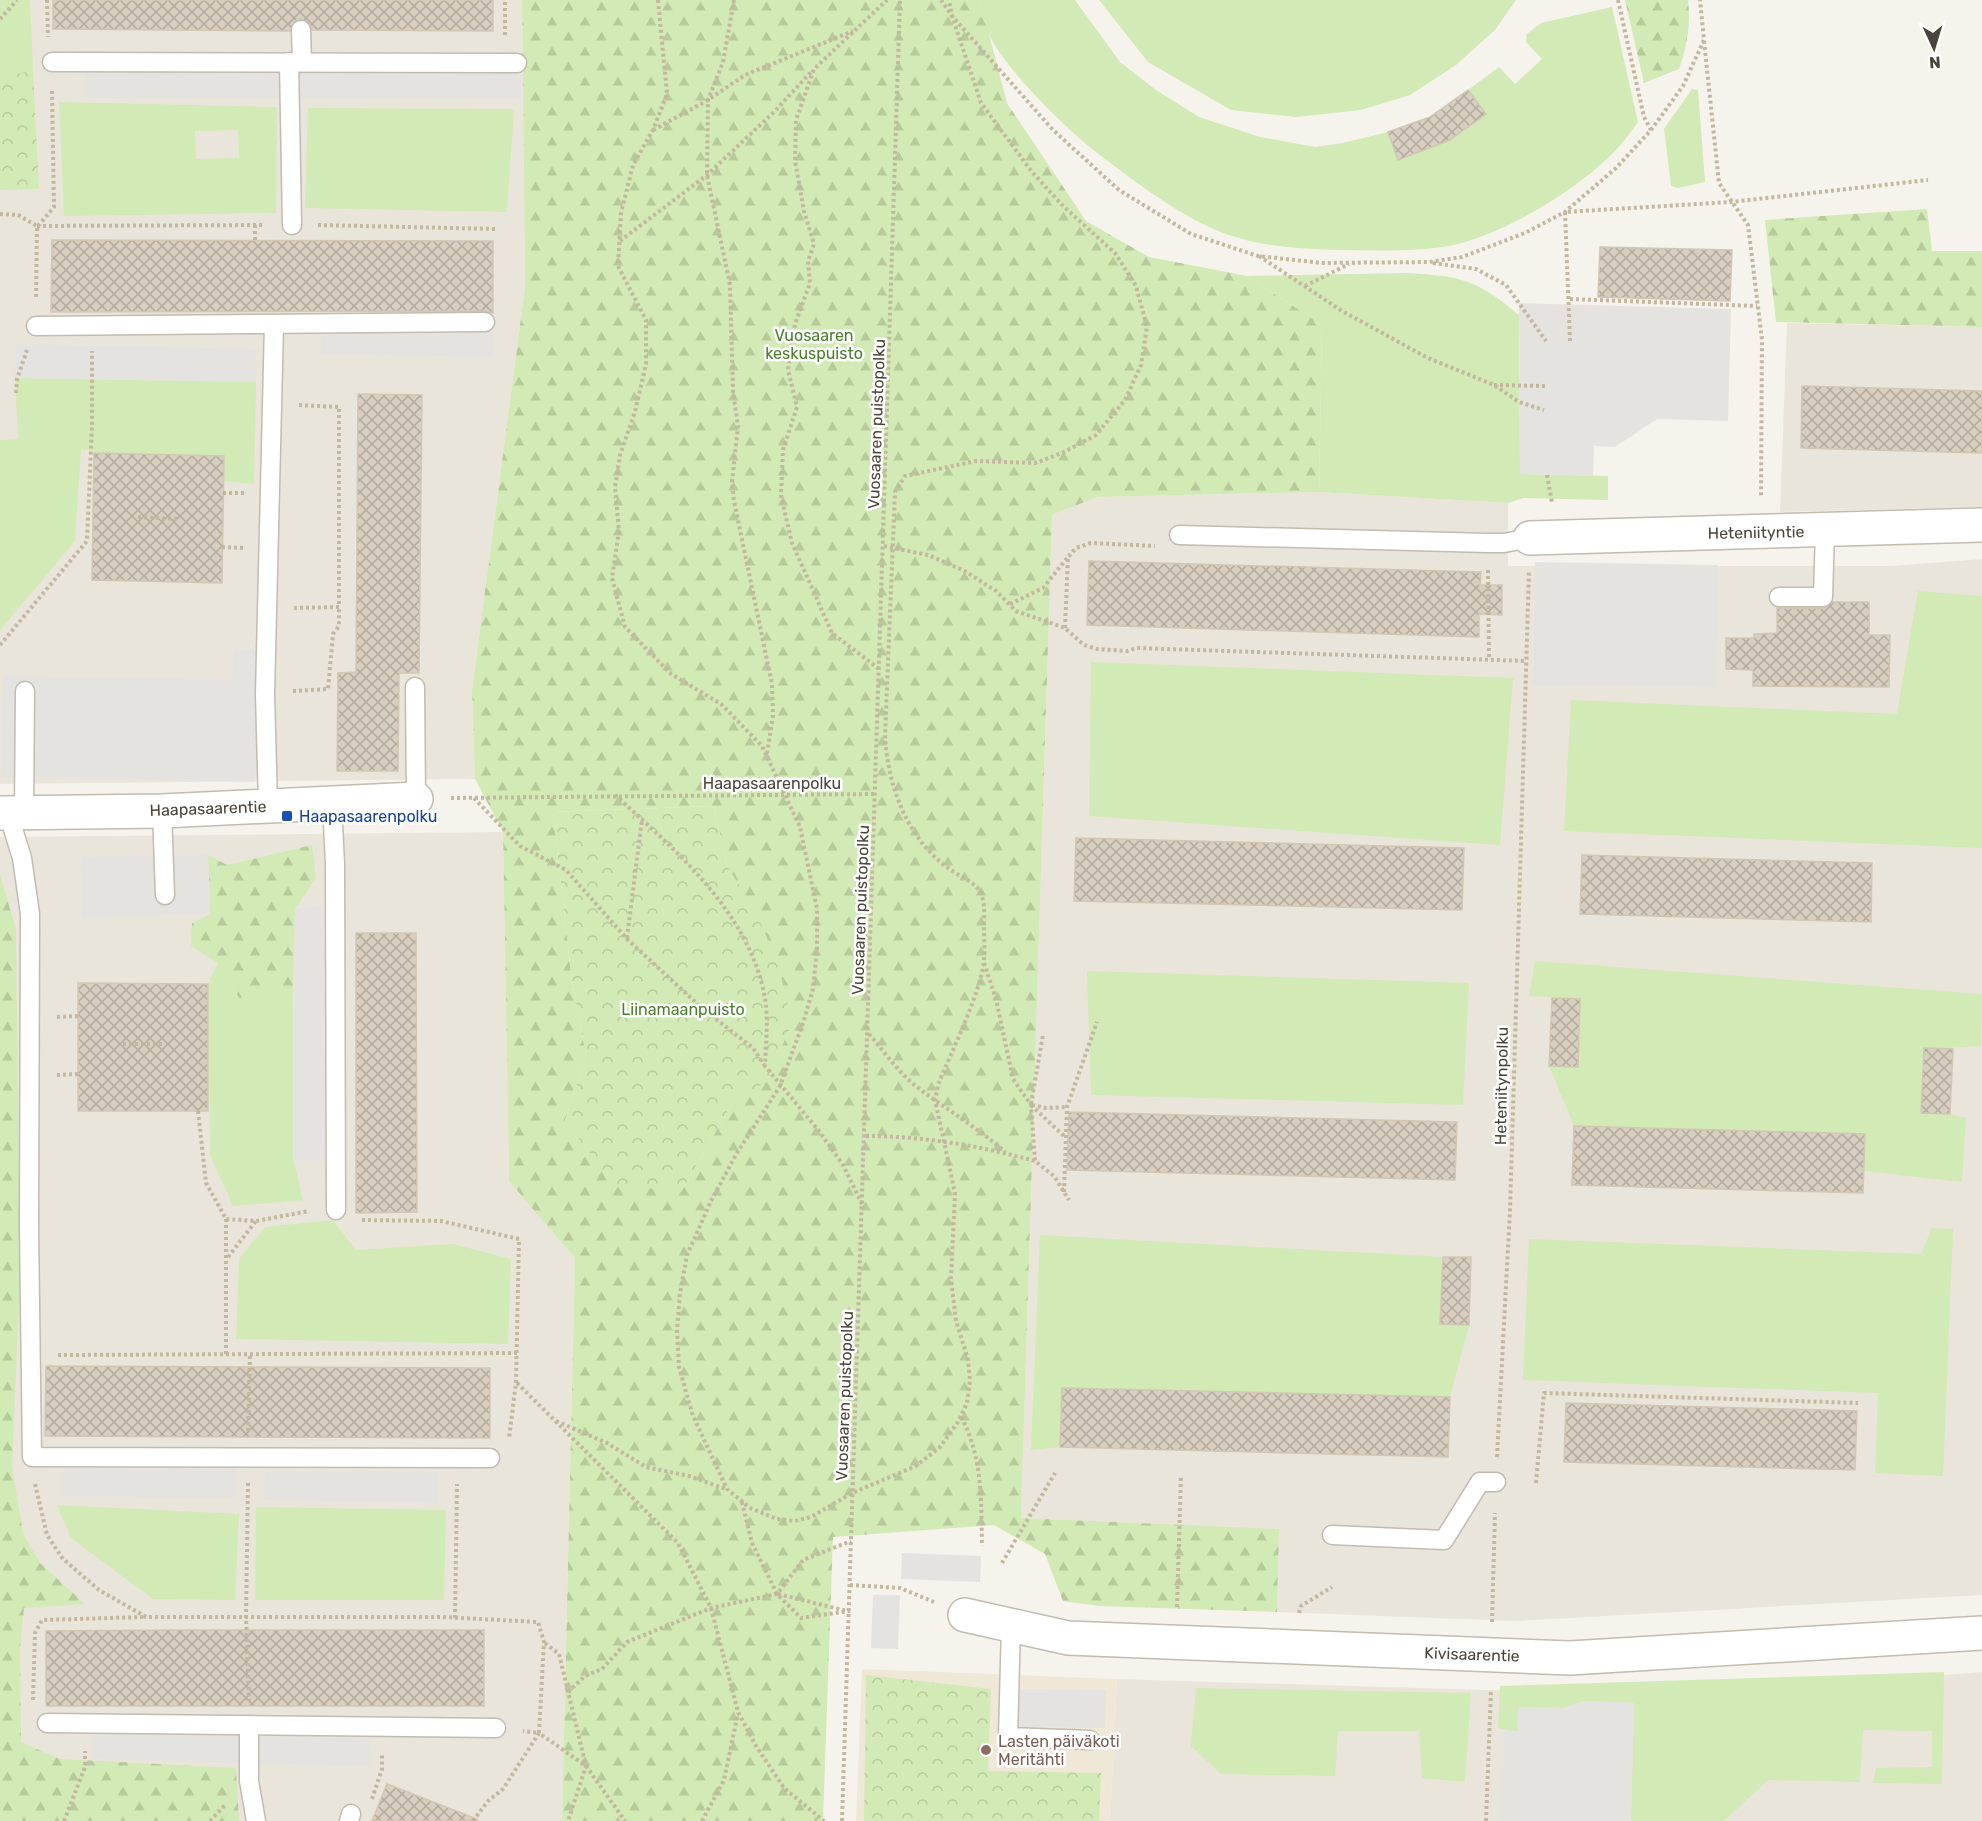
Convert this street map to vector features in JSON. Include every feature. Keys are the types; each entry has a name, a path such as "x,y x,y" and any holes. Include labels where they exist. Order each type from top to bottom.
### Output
{"street":[{"name":"Heteniityntie","path":"1530,537 1982,525"},
{"name":"Haapasaarentie","path":"11,813 162,811 416,800"},
{"name":"Kivisaarentie","path":"965,1615 1068,1638 1570,1658 1982,1633"}],"lane":[{"path":"292,225 295,62 301,30"},
{"path":"52,62 511,63"},
{"path":"36,326 485,322"},
{"path":"268,806 265,694 274,324"},
{"path":"1779,597 1823,597 1825,530"},
{"path":"1179,535 1488,543 1504,543 1530,537"},
{"path":"416,687 416,800"},
{"path":"25,691 11,813 22,858 30,914 32,1457 490,1458"},
{"path":"332,804 335,864 336,1206"},
{"path":"162,811 165,895"},
{"path":"1332,1535 1444,1540 1480,1482 1496,1482"},
{"path":"1011,1625 1008,1737 1090,1740"},
{"path":"47,1723 496,1728"},
{"path":"249,1725 249,1781 256,1821"}],"path":[{"path":"0,19 17,0"},
{"path":"16,393 17,379 36,326 38,226 54,207 52,62 47,30 47,0"},
{"path":"505,0 511,63"},
{"path":"658,0 667,94 653,130 633,165 621,213 618,266 646,320 646,364 635,412 620,454 615,487 619,531 612,578 625,627 671,674 722,704 762,746 787,795 800,827 817,909 817,949 813,989 803,1023 780,1086 737,1153 711,1202 687,1255 680,1293 677,1330 680,1367 693,1416 727,1489"},
{"path":"734,0 723,62 708,100 708,175 730,285 733,392 738,426 732,482 734,501 772,684 773,716 766,754"},
{"path":"620,241 708,175 887,0"},
{"name":"Vuosaaren puistopolku","path":"842,1821 866,1136 900,0"},
{"path":"941,0 951,16 1053,130 1119,190 1191,234 1258,256 1322,263 1429,262 1462,257 1525,233 1565,212 1616,168 1651,130 1683,86 1704,40"},
{"path":"554,1420 607,1443 646,1467 689,1476 727,1489 750,1508 777,1518 795,1521 811,1517 852,1493 916,1466 940,1447 961,1417 967,1403 970,1381 968,1359 956,1322 951,1279 955,1193 935,1100 938,1085 976,993 984,962 982,895 974,883 948,868 926,848 903,814 886,759 895,492 904,476 976,461 1036,463 1064,452 1096,435 1125,400 1141,365 1147,327 1136,286 1115,253 1064,207 1032,172 981,103 951,16 949,0"},
{"path":"1618,0 1644,117 1651,130"},
{"path":"1700,0 1719,183 1748,225 1762,340 1761,496"},
{"path":"653,130 708,100 745,75 856,29"},
{"path":"814,69 796,120 795,161 804,211 814,244 808,261 810,283 795,324 788,370 797,406 783,450 781,496 792,543 832,633 880,670"},
{"path":"1565,212 1731,202 1928,180"},
{"path":"1565,212 1570,341"},
{"path":"0,214 18,215 38,226"},
{"path":"255,225 255,241"},
{"path":"1258,256 1342,311 1428,358 1494,385 1519,402 1544,410"},
{"path":"1429,262 1476,269 1506,285 1546,340"},
{"path":"1304,286 1352,263"},
{"path":"1570,299 1757,306"},
{"path":"0,645 87,541 91,517 92,325"},
{"path":"1494,385 1545,386"},
{"path":"265,694 328,689 333,634 339,626 339,407 273,404"},
{"path":"1547,475 1552,499 1551,513"},
{"path":"138,517 179,519"},
{"path":"1009,604 1043,588 1076,548 1091,543 1128,543 1151,548 1179,535"},
{"name":"Heteniitynpolku","path":"1492,1623 1496,1482 1510,1210 1530,537"},
{"path":"1488,543 1489,659"},
{"path":"884,546 928,555 966,571 996,591 1016,611 1065,628 1084,645 1097,649 1527,661"},
{"path":"1065,628 1068,557"},
{"path":"268,608 339,607"},
{"name":"Haapasaarenpolku","path":"416,800 615,795 876,794"},
{"path":"615,795 673,847 709,888 736,927 754,959 767,1017 765,1066"},
{"path":"473,797 520,846 567,870 627,939 703,1009 753,1048 780,1086 819,1131 843,1166 863,1206"},
{"path":"627,939 642,819"},
{"path":"984,962 996,999 1013,1079 1031,1105 1066,1137"},
{"path":"1064,1193 1067,1107 1097,1022"},
{"path":"868,1034 910,1081 982,1131 1005,1152"},
{"path":"1035,1161 1031,1105 1043,1035"},
{"path":"123,1044 164,1044"},
{"path":"1031,1105 1046,1108 1067,1107"},
{"path":"198,1111 206,1183 226,1219 228,1257 226,1354"},
{"path":"866,1136 900,1136 1005,1152 1035,1161 1054,1176 1069,1200"},
{"path":"336,1206 352,1219 441,1221 519,1239 516,1382 509,1438 490,1458"},
{"path":"226,1219 256,1221 303,1213"},
{"path":"228,1257 256,1221"},
{"path":"30,1355 517,1353"},
{"path":"249,1725 246,1617 250,1354"},
{"path":"516,1382 678,1543 711,1608 738,1712 756,1746 784,1788 824,1821"},
{"path":"1536,1483 1544,1393 1858,1403"},
{"path":"961,1417 970,1434 982,1485 982,1546"},
{"path":"32,1457 37,1499 47,1535 63,1559 99,1590 146,1617"},
{"path":"455,1618 457,1458"},
{"path":"1002,1563 1055,1473"},
{"path":"1176,1612 1181,1475"},
{"path":"742,1501 752,1543 777,1594 801,1618 850,1611"},
{"path":"777,1594 802,1560 851,1541"},
{"path":"850,1585 900,1588 965,1615"},
{"path":"1298,1617 1301,1606 1332,1587"},
{"path":"568,1692 585,1676 602,1669 627,1642 711,1608 777,1594 850,1611"},
{"path":"47,1723 33,1703 34,1633 42,1620 246,1617 455,1618 538,1622 544,1642 539,1733 503,1789 488,1801 473,1821"},
{"path":"544,1642 559,1654 586,1766 568,1821"},
{"path":"1486,1821 1491,1680"},
{"path":"702,1821 724,1780 738,1712"},
{"path":"64,1821 85,1767 85,1724"},
{"path":"350,1818 366,1811 372,1798 382,1769 384,1726"},
{"path":"496,1728 539,1733 586,1766 625,1821"}],"shaded area":[{"path":"0,0 522,0 525,287 472,690 475,779 0,784"},
{"path":"86,70 521,70 521,98 86,98"},
{"path":"1519,303 1731,309 1728,421 1657,419 1615,447 1594,446 1593,476 1520,474"},
{"path":"1787,323 1982,327 1982,507 1780,512"},
{"path":"321,325 493,327 493,357 321,354"},
{"path":"16,344 257,349 256,382 15,378"},
{"path":"1319,492 1508,503 1508,566 1892,566 1982,559 1982,1595 1515,1621 1277,1612 1279,1530 1021,1518 1052,515 1097,497"},
{"path":"1535,562 1718,565 1716,687 1533,685"},
{"path":"234,649 258,650 255,782 1,777 3,676 232,680"},
{"path":"503,832 509,1180 575,1258 562,1821 0,1821 0,837"},
{"path":"208,855 210,914 82,917 81,857"},
{"path":"324,905 327,1161 293,1159 295,909"},
{"path":"63,1467 236,1469 235,1498 63,1496"},
{"path":"265,1471 437,1473 437,1503 264,1500"},
{"path":"902,1553 981,1556 980,1582 901,1579"},
{"path":"873,1595 900,1595 898,1649 871,1648"},
{"name":"Lasten päiväkoti Meritähti","path":"862,1669 1117,1679 1110,1821 856,1821"},
{"path":"1982,1672 1982,1821 1110,1821 1117,1679 1583,1693 1789,1687"},
{"path":"1019,1689 1106,1690 1105,1728 1018,1727"},
{"path":"1584,1701 1634,1703 1631,1821 1502,1821 1504,1731 1517,1731 1518,1707 1564,1708"},
{"path":"93,1730 371,1738 370,1766 92,1759"}],"green space":[{"path":"0,0 30,0 33,71 0,76"},
{"name":"Vuosaaren keskuspuisto","path":"522,0 980,0 1007,103 1086,221 1149,257 1247,276 1322,325 1319,492 1097,497 1052,515 1021,1518 1279,1529 1277,1612 1099,1606 1063,1601 1045,1554 994,1525 833,1537 823,1821 562,1821 575,1258 509,1181 503,832 475,779 472,690 525,287","holes":["714,806 727,866 777,961 791,1022 768,1080 734,1100 681,1192 565,1121 586,1055 572,981 553,812"]},
{"path":"980,0 1075,0 1120,62 1156,90 1199,117 1260,137 1315,147 1388,132 1398,160 1455,137 1486,115 1468,90 1499,67 1515,84 1542,59 1526,42 1527,34 1541,23 1612,7 1638,122 1613,153 1554,200 1509,225 1464,242 1430,249 1338,250 1306,249 1256,242 1209,227 1179,211 1137,183 1083,141 1034,94 1004,58 986,27"},
{"path":"1099,0 1516,0 1495,30 1456,65 1410,95 1361,110 1296,117 1231,110 1148,62"},
{"path":"1625,0 1688,0 1688,35 1679,69 1644,83"},
{"path":"33,71 39,189 0,190 0,76"},
{"path":"1692,89 1698,90 1705,182 1678,188 1671,186 1664,129"},
{"path":"59,102 277,107 276,213 64,216","holes":["238,130 239,158 196,159 195,131"]},
{"path":"308,108 514,109 507,212 305,208"},
{"path":"1927,209 1932,251 1982,251 1982,327 1776,322 1765,220"},
{"path":"1406,273 1455,278 1467,282 1491,294 1519,315 1520,474 1608,476 1608,500 1523,498 1508,503 1319,492 1322,325 1247,276"},
{"path":"15,378 256,382 254,484 223,481 223,456 107,454 81,449 75,541 0,630 0,440 18,439"},
{"path":"1918,591 1982,596 1982,848 1564,831 1571,700 1897,714"},
{"path":"1091,662 1513,678 1500,845 1089,816"},
{"name":"Liinamaanpuisto","path":"714,806 727,866 755,910 777,961 792,1022 768,1081 734,1100 681,1192 614,1184 565,1121 586,1055 572,981 553,812"},
{"path":"312,845 316,878 295,909 293,987 239,998 218,963 191,946 192,923 210,914 208,855 227,865"},
{"path":"0,875 16,929 20,1279 12,1466 23,1533 40,1563 85,1604 24,1608 20,1649 21,1742 60,1759 236,1768 239,1821 0,1821"},
{"path":"1535,961 1982,994 1981,1046 1924,1049 1921,1113 1950,1114 1966,1118 1962,1182 1864,1171 1864,1134 1574,1126 1549,1066 1578,1066 1580,999 1529,996"},
{"path":"218,963 239,998 293,987 293,1159 303,1200 233,1206 210,1155 208,984"},
{"path":"1087,971 1469,983 1463,1105 1091,1095"},
{"path":"333,1220 356,1250 453,1244 511,1259 508,1344 236,1339 239,1259 265,1227"},
{"path":"1932,1228 1953,1229 1943,1476 1875,1473 1878,1393 1523,1380 1529,1239 1921,1254"},
{"path":"1040,1235 1443,1257 1440,1324 1469,1325 1450,1397 1062,1388 1060,1447 1031,1450"},
{"path":"57,1505 239,1514 235,1600 153,1599 71,1538"},
{"path":"256,1507 446,1510 444,1600 255,1600"},
{"path":"1944,1672 1942,1784 1873,1783 1876,1768 1932,1767 1932,1731 1863,1730 1860,1782 1768,1780 1724,1821 1631,1821 1634,1703 1584,1701 1564,1708 1519,1707 1517,1732 1498,1728 1500,1686"},
{"name":"Lasten päiväkoti Meritähti","path":"866,1675 991,1689 988,1771 1101,1773 1099,1821 864,1821"},
{"path":"1196,1688 1471,1693 1465,1782 1422,1778 1419,1731 1338,1731 1335,1776 1221,1774 1191,1746"}],"building":[{"path":"53,0 493,0 493,31 312,30 310,24 301,19 295,21 290,31 53,29"},
{"path":"1468,90 1486,114 1450,140 1398,160 1388,132 1430,117"},
{"path":"52,240 493,241 493,313 485,311 51,312"},
{"path":"1600,247 1732,250 1730,301 1598,297"},
{"path":"1802,386 1982,391 1982,453 1801,448"},
{"path":"358,394 422,395 419,673 399,673 398,771 337,771 338,673 356,672"},
{"path":"94,453 224,456 222,583 92,580"},
{"path":"1089,561 1481,572 1480,585 1502,585 1502,615 1479,614 1479,637 1087,625"},
{"path":"1833,602 1869,602 1869,635 1890,635 1889,687 1753,686 1753,670 1726,669 1726,638 1754,638 1754,634 1777,633 1777,608 1823,608"},
{"path":"1076,838 1464,848 1462,910 1074,901"},
{"path":"1582,855 1872,863 1871,922 1580,914"},
{"path":"356,933 416,933 417,1212 356,1213"},
{"path":"78,983 208,984 208,1111 78,1111"},
{"path":"1552,998 1580,999 1578,1067 1549,1066"},
{"path":"1924,1048 1953,1049 1950,1114 1921,1113"},
{"path":"1069,1112 1457,1122 1455,1180 1067,1170"},
{"path":"1574,1126 1865,1134 1863,1193 1572,1185"},
{"path":"1443,1257 1471,1257 1469,1325 1440,1324"},
{"path":"46,1366 490,1368 490,1438 45,1436"},
{"path":"1062,1388 1450,1397 1448,1457 1060,1447"},
{"path":"1566,1403 1857,1411 1855,1470 1564,1462"},
{"path":"484,1630 484,1706 46,1706 46,1631"},
{"path":"387,1784 477,1819 477,1821 372,1821"}],"place":[{"name":"Haapasaarenpolku","path":"287,816"},
{"name":"Lasten päiväkoti Meritähti","path":"986,1750"}]}
